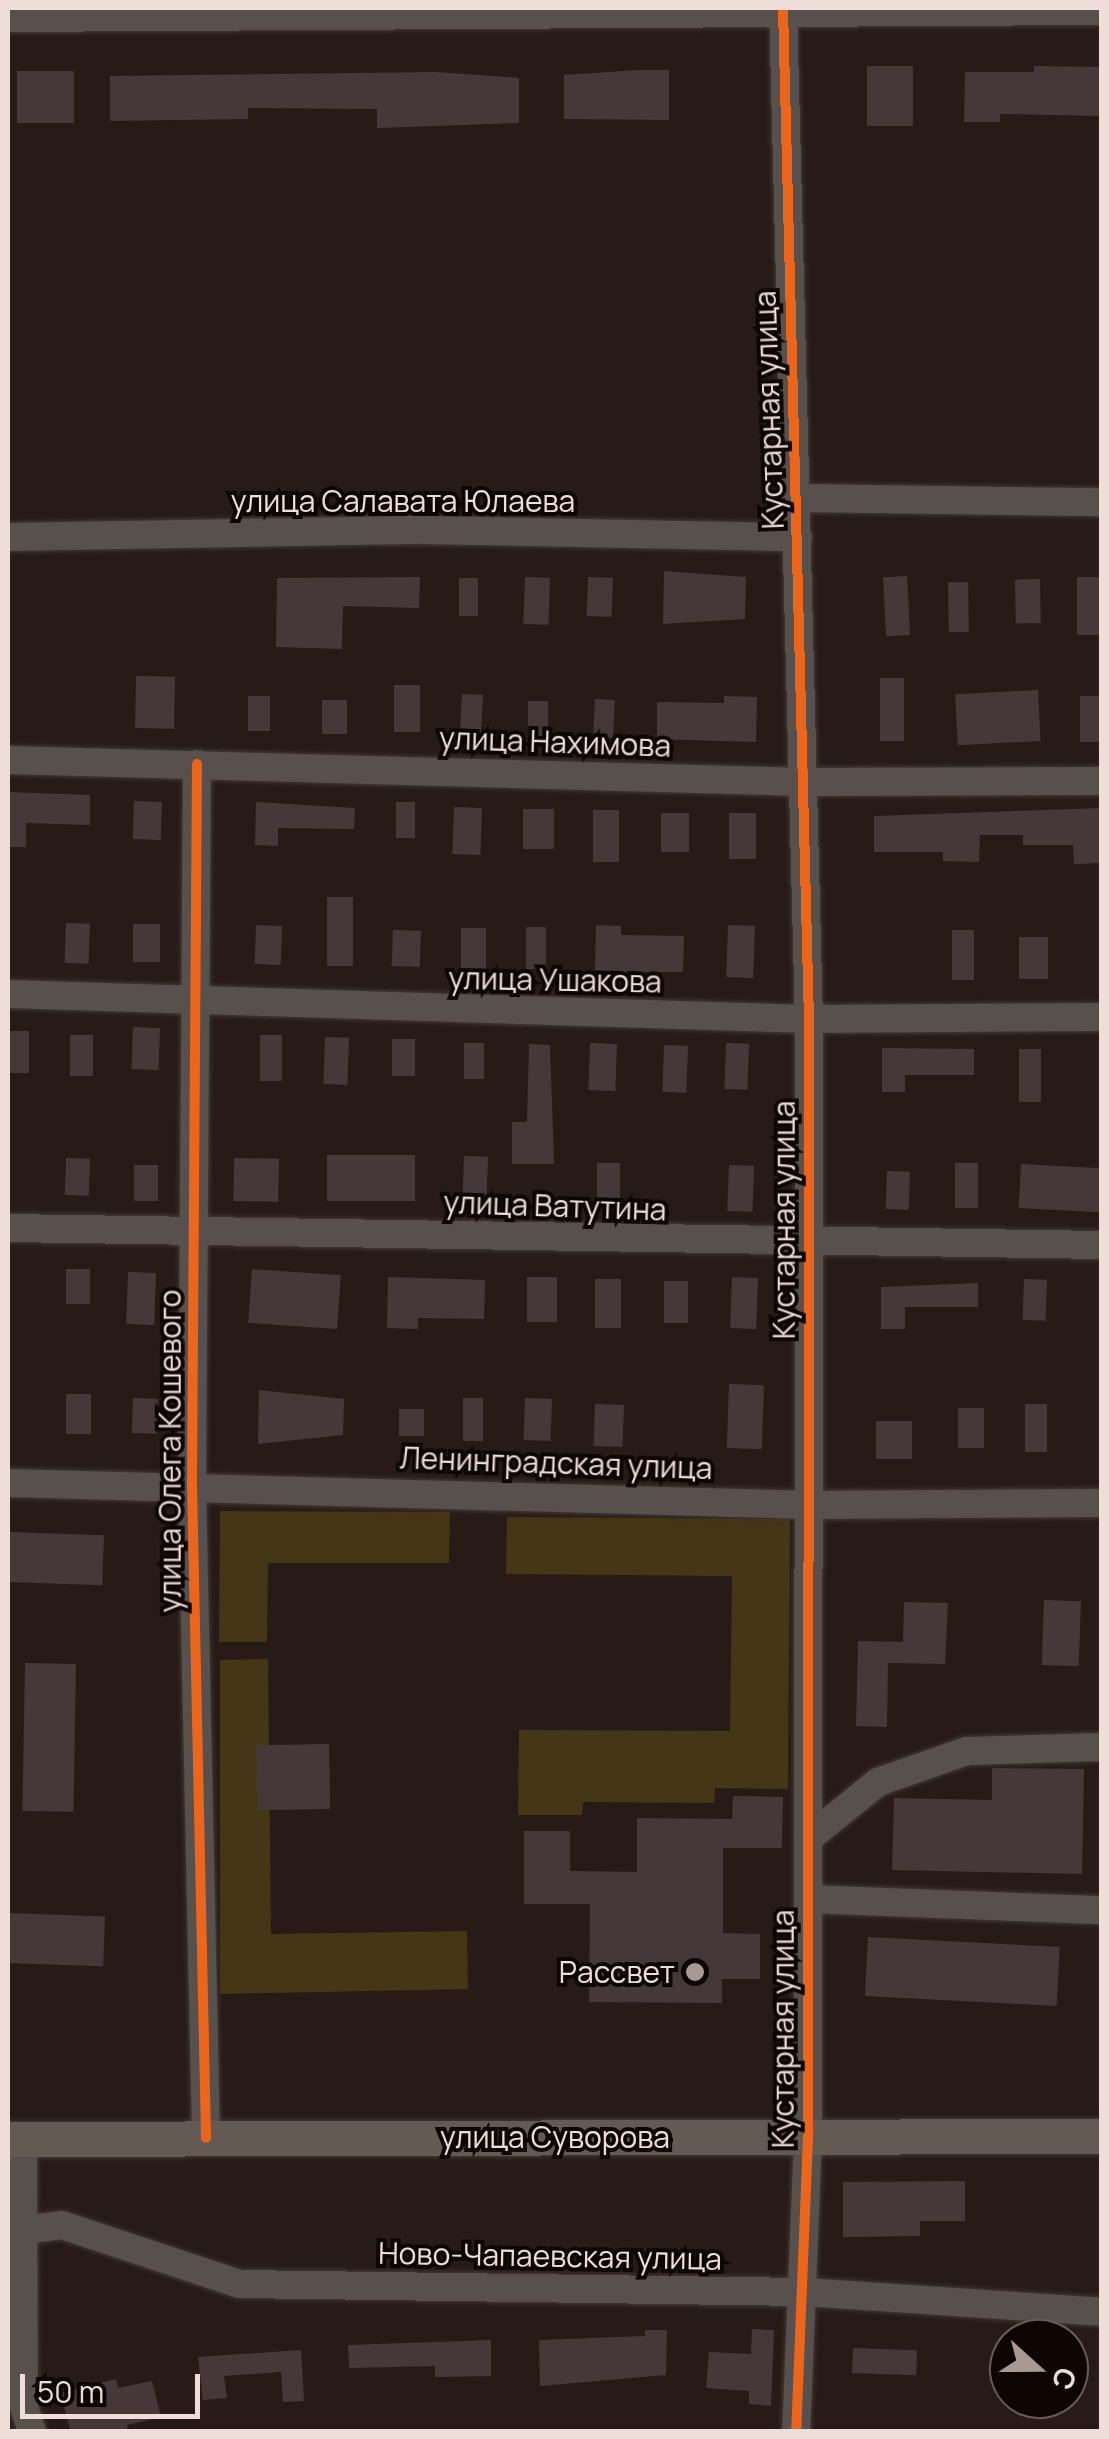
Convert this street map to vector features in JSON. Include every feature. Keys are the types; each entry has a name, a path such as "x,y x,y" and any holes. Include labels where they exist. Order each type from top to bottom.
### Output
{"main road":[{"name":"улица Суворова","path":"15,2138 1102,2136"}],"street":[{"path":"8,18 783,9 1102,11"},
{"name":"Кустарная улица","path":"783,9 806,782 809,1019 808,2136 796,2432"},
{"path":"797,498 1102,502"},
{"name":"улица Салавата Юлаева","path":"8,536 423,530 798,537"},
{"name":"улица Нахимова","path":"8,760 806,782 1102,781"},
{"name":"улица Олега Кошевого","path":"197,764 192,1485 206,2138"},
{"name":"улица Ушакова","path":"8,994 809,1019 1102,1017"},
{"name":"улица Ватутина","path":"8,1228 196,1229 808,1246 1102,1245"},
{"name":"Ленинградская улица","path":"8,1483 192,1485 811,1505 1102,1504"},
{"path":"809,1838 878,1782 967,1751 1102,1747"},
{"path":"809,1898 1102,1910"},
{"path":"15,2138 15,2229 24,2407 32,2432"},
{"name":"Ново-Чапаевская улица","path":"15,2229 62,2225 239,2284 804,2292 1102,2312"}],"shaded area":[{"path":"220,1511 450,1512 449,1563 268,1563 267,1642 219,1642"},
{"path":"507,1517 790,1519 788,1789 715,1788 714,1803 583,1802 582,1815 518,1815 519,1730 730,1731 732,1576 506,1574"},
{"path":"268,1659 271,1934 467,1931 468,1989 220,1994 220,1660"}],"building":[{"path":"867,66 913,66 913,126 867,126"},
{"path":"1034,66 1102,67 1102,116 1000,114 1000,122 964,122 965,72 1034,72"},
{"path":"669,70 669,120 564,119 564,75"},
{"path":"17,71 74,71 74,123 17,123"},
{"path":"436,72 519,78 519,123 377,128 377,109 248,108 248,119 110,121 110,76"},
{"path":"664,571 746,577 745,619 663,624"},
{"path":"907,576 910,635 886,636 883,577"},
{"path":"420,577 419,608 343,606 342,649 276,647 277,578"},
{"path":"525,577 550,578 548,625 523,624"},
{"path":"588,577 613,578 612,617 587,616"},
{"path":"1077,577 1102,577 1102,635 1077,635"},
{"path":"459,578 478,578 478,616 459,616"},
{"path":"1015,579 1040,579 1041,623 1016,623"},
{"path":"948,582 968,582 969,632 949,632"},
{"path":"136,676 175,677 174,729 135,728"},
{"path":"880,678 904,678 904,741 880,741"},
{"path":"394,685 420,685 420,732 394,732"},
{"path":"1038,690 1041,741 958,745 955,694"},
{"path":"462,694 483,695 481,735 460,734"},
{"path":"248,696 270,696 270,731 248,731"},
{"path":"724,696 757,697 756,742 657,739 657,702 724,703"},
{"path":"1080,696 1102,696 1102,742 1080,742"},
{"path":"595,699 615,700 613,738 593,737"},
{"path":"322,700 347,700 347,734 322,734"},
{"path":"528,701 548,701 548,736 528,736"},
{"path":"8,792 90,795 90,825 26,823 26,847 8,847"},
{"path":"134,801 162,802 161,840 133,839"},
{"path":"256,802 355,808 354,829 278,828 278,846 255,845"},
{"path":"396,802 415,802 415,838 396,838"},
{"path":"454,807 482,808 480,855 452,854"},
{"path":"1102,808 1102,863 1074,864 1073,845 1023,845 1023,835 980,835 979,862 943,861 943,852 874,852 874,816"},
{"path":"523,809 554,809 554,849 523,849"},
{"path":"593,810 619,810 619,862 593,862"},
{"path":"661,813 689,813 689,852 661,852"},
{"path":"729,813 756,813 756,859 729,859"},
{"path":"327,897 353,897 353,966 327,966"},
{"path":"66,923 90,924 89,964 65,963"},
{"path":"133,924 160,924 160,962 133,962"},
{"path":"256,925 282,926 281,965 255,964"},
{"path":"596,925 621,926 621,935 684,936 683,972 595,972"},
{"path":"728,925 755,926 753,978 726,977"},
{"path":"526,927 546,927 546,969 526,969"},
{"path":"461,928 486,928 486,970 461,970"},
{"path":"393,930 421,931 420,967 392,966"},
{"path":"952,930 974,930 974,980 952,980"},
{"path":"1019,937 1048,937 1048,979 1019,979"},
{"path":"133,1027 160,1028 159,1070 132,1069"},
{"path":"8,1031 29,1031 29,1073 8,1073"},
{"path":"70,1035 93,1035 93,1076 70,1076"},
{"path":"260,1035 282,1035 282,1081 260,1081"},
{"path":"325,1037 349,1038 347,1085 323,1084"},
{"path":"392,1039 415,1039 415,1076 392,1076"},
{"path":"464,1043 484,1043 484,1079 464,1079"},
{"path":"590,1043 617,1044 615,1091 588,1090"},
{"path":"726,1043 749,1044 747,1090 724,1089"},
{"path":"529,1044 550,1045 554,1164 512,1164 512,1122 527,1122"},
{"path":"664,1045 688,1046 686,1093 662,1092"},
{"path":"882,1048 974,1049 974,1075 905,1075 905,1092 882,1092"},
{"path":"1019,1049 1041,1049 1041,1102 1019,1102"},
{"path":"327,1155 415,1155 415,1201 327,1201"},
{"path":"464,1156 488,1157 486,1204 462,1203"},
{"path":"66,1158 90,1159 89,1196 65,1195"},
{"path":"234,1158 279,1159 278,1202 233,1201"},
{"path":"597,1163 620,1163 620,1206 597,1206"},
{"path":"955,1163 978,1163 978,1208 955,1208"},
{"path":"1021,1164 1102,1168 1100,1212 1019,1208"},
{"path":"134,1165 158,1165 158,1201 134,1201"},
{"path":"729,1165 754,1166 752,1212 727,1211"},
{"path":"887,1171 910,1172 909,1210 886,1209"},
{"path":"66,1269 90,1269 90,1304 66,1304"},
{"path":"252,1269 341,1275 337,1329 248,1323"},
{"path":"128,1272 156,1273 154,1325 126,1324"},
{"path":"388,1277 485,1280 484,1319 418,1318 418,1329 387,1328"},
{"path":"527,1277 557,1277 557,1322 527,1322"},
{"path":"732,1277 758,1278 756,1329 730,1328"},
{"path":"595,1279 621,1279 621,1328 595,1328"},
{"path":"1024,1279 1047,1280 1046,1321 1023,1320"},
{"path":"664,1281 688,1281 688,1323 664,1323"},
{"path":"978,1283 978,1307 905,1307 905,1329 881,1329 881,1287"},
{"path":"729,1384 764,1385 762,1449 727,1448"},
{"path":"259,1390 344,1399 343,1435 258,1444"},
{"path":"66,1394 91,1394 91,1434 66,1434"},
{"path":"133,1398 158,1399 157,1434 132,1433"},
{"path":"463,1398 483,1398 483,1441 463,1441"},
{"path":"525,1398 552,1399 551,1441 524,1440"},
{"path":"595,1404 624,1405 623,1447 594,1446"},
{"path":"1025,1404 1047,1404 1047,1452 1025,1452"},
{"path":"958,1408 984,1408 984,1448 958,1448"},
{"path":"399,1409 424,1409 424,1436 399,1436"},
{"path":"876,1421 912,1421 912,1459 876,1459"},
{"path":"8,1532 104,1535 102,1585 8,1582"},
{"path":"1044,1600 1081,1601 1079,1666 1042,1665"},
{"path":"904,1602 948,1603 945,1664 888,1663 887,1727 856,1726 858,1641 903,1642"},
{"path":"25,1663 76,1664 73,1812 22,1811"},
{"path":"329,1744 330,1809 257,1810 256,1745"},
{"path":"992,1768 1084,1769 1082,1874 892,1870 894,1798 992,1800"},
{"path":"733,1796 783,1797 782,1848 723,1848 723,1933 760,1934 760,1979 722,1979 722,2003 589,2002 590,1904 524,1904 524,1831 570,1831 570,1871 637,1872 637,1818 732,1819"},
{"path":"8,1913 105,1916 103,1966 8,1963"},
{"path":"868,1937 1060,1947 1057,2006 865,1996"},
{"path":"965,2181 965,2221 920,2221 920,2236 843,2237 843,2182"},
{"path":"752,2329 774,2330 771,2406 749,2404 749,2391 706,2388 709,2352 751,2354"},
{"path":"645,2330 667,2330 666,2375 540,2386 539,2340 645,2336"},
{"path":"491,2340 491,2376 435,2377 435,2366 349,2368 348,2345"},
{"path":"853,2348 917,2350 916,2375 852,2373"},
{"path":"301,2350 304,2401 283,2402 281,2372 224,2376 227,2398 203,2400 198,2357"},
{"path":"116,2379 118,2388 152,2381 161,2417 127,2425 128,2432 71,2432 60,2393"}],"cycle path":[{"path":"783,8 809,1019 808,2137 796,2432"},
{"path":"197,764 192,1485 206,2138"}],"place":[{"name":"Рассвет","path":"695,1972"}]}
